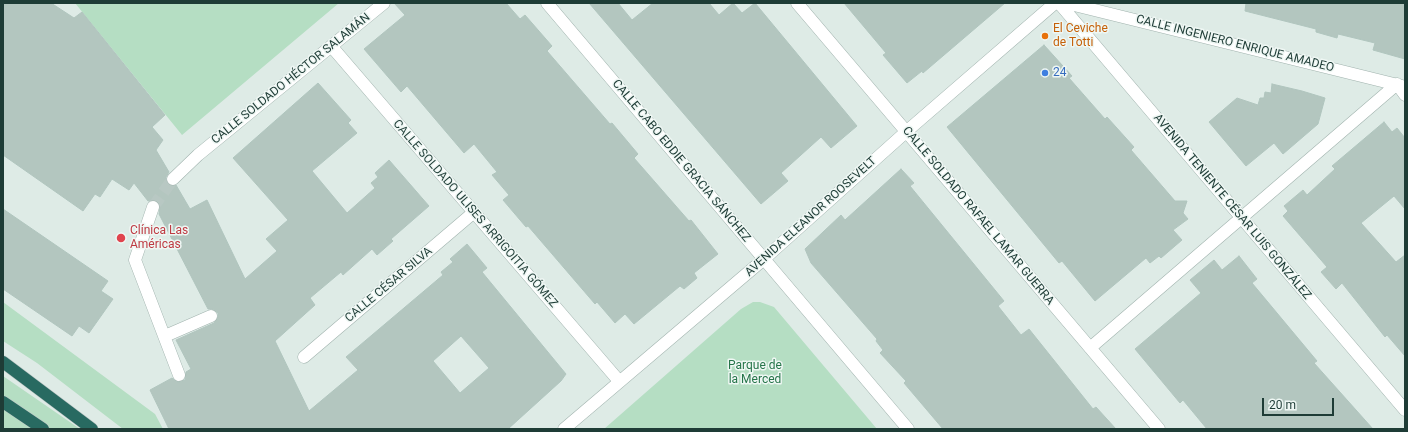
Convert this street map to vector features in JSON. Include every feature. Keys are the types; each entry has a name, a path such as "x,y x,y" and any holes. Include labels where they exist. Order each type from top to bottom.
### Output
{"highway":[{"path":"3,362 92,429"},
{"path":"3,402 42,429"}],"street":[{"name":"CALLE SOLDADO HÉCTOR SALAMÁN","path":"172,179 198,155 384,3"},
{"name":"CALLE CABO EDDIE GRACIA SÁNCHEZ","path":"547,3 764,259 774,274 908,429"},
{"name":"CALLE SOLDADO RAFAEL LAMAR GUERRA","path":"797,3 1159,429"},
{"name":"AVENIDA ELEANOR ROOSEVELT","path":"564,429 764,259 907,131 1055,3"},
{"name":"AVENIDA TENIENTE CÉSAR LUIS GONZÁLEZ","path":"1059,3 1405,410"},
{"name":"CALLE INGENIERO ENRIQUE AMADEO","path":"1066,3 1401,85"},
{"name":"CALLE SOLDADO ULISES ARRIGOITIA GÓMEZ","path":"332,47 473,213 619,381"},
{"path":"1090,348 1401,85 1405,95"},
{"path":"153,207 135,260 179,375"},
{"name":"CALLE CÉSAR SILVA","path":"304,357 473,213"},
{"path":"165,336 211,316"}],"green space":[{"path":"75,3 339,3 182,135"},
{"path":"3,302 155,414 163,429 123,429 37,363 3,341"},
{"name":"Parque de la Merced","path":"753,302 760,302 774,307 877,429 604,429 741,309"},
{"path":"3,376 48,407 80,429 3,429"}],"building":[{"path":"3,3 51,3 74,18 82,12 165,115 152,127 163,140 156,150 169,172 166,177 166,181 171,186 176,185 190,209 207,200 245,279 277,251 266,239 288,220 233,158 318,83 351,120 348,123 357,133 312,171 347,213 375,188 371,183 378,177 375,173 389,160 429,206 391,239 393,241 377,255 372,249 343,275 341,272 310,298 315,305 275,341 309,411 358,370 346,357 443,275 441,272 453,262 450,259 467,244 487,268 482,272 566,374 561,381 508,429 169,429 150,390 172,378 178,382 185,380 186,372 191,369 176,340 214,323 218,317 218,313 212,309 208,309 159,214 159,202 155,200 148,201 134,183 129,190 112,179 100,197 95,194 83,211 3,155","holes":["461,336 489,368 460,393 433,361"]},
{"path":"394,3 506,3 520,19 525,15 552,46 547,51 610,124 612,123 638,154 634,158 689,221 691,220 718,254 694,273 697,278 684,289 680,286 634,324 625,314 615,323 597,302 595,304 528,226 526,227 503,200 509,195 492,175 497,172 474,144 464,153 407,86 401,92 364,49 405,15"},
{"path":"589,3 618,3 632,20 653,3 709,3 719,15 733,3 742,13 755,3 857,126 831,148 821,137 781,173 788,181 761,204"},
{"path":"844,3 1005,3 923,73 922,71 907,83 883,55 886,53"},
{"path":"1246,3 1405,3 1405,59 1373,50 1375,43 1338,34 1337,38 1316,32 1316,29 1245,11"},
{"path":"1044,45 1072,76 1069,78 1105,119 1107,117 1134,147 1131,150 1175,201 1187,201 1183,213 1188,219 1173,230 1182,240 1161,258 1159,256 1150,263 1146,258 1095,301 1062,261 1059,263 947,127"},
{"path":"1272,84 1325,98 1318,124 1283,154 1274,143 1246,166 1209,122 1237,98 1258,105 1260,98 1264,98 1265,92 1271,93"},
{"path":"1384,122 1392,132 1397,128 1405,138 1405,209 1394,196 1361,223 1396,262 1405,255 1405,356 1387,335 1385,337 1342,283 1336,289 1321,272 1327,267 1283,216 1288,211 1284,206 1303,190 1307,195 1335,169 1332,166"},
{"path":"901,169 914,183 910,186 1004,301 998,306 1021,335 1029,329 1093,409 1096,407 1116,429 943,429 904,383 906,381 880,353 883,350 876,341 877,339 811,263 805,249 841,215 845,220"},
{"path":"3,209 108,281 101,291 113,299 89,333 79,326 72,336 3,289"},
{"path":"1239,256 1257,279 1252,283 1317,361 1314,363 1373,429 1207,429 1183,400 1180,403 1135,349 1201,293 1190,280 1214,260 1222,270"}],"tunnel":[{"path":"153,207 173,179"}],"place":[{"name":"El Ceviche de Totti","path":"1045,36"},
{"name":"24","path":"1045,73"},
{"name":"Clínica Las Américas","path":"121,238"}]}
